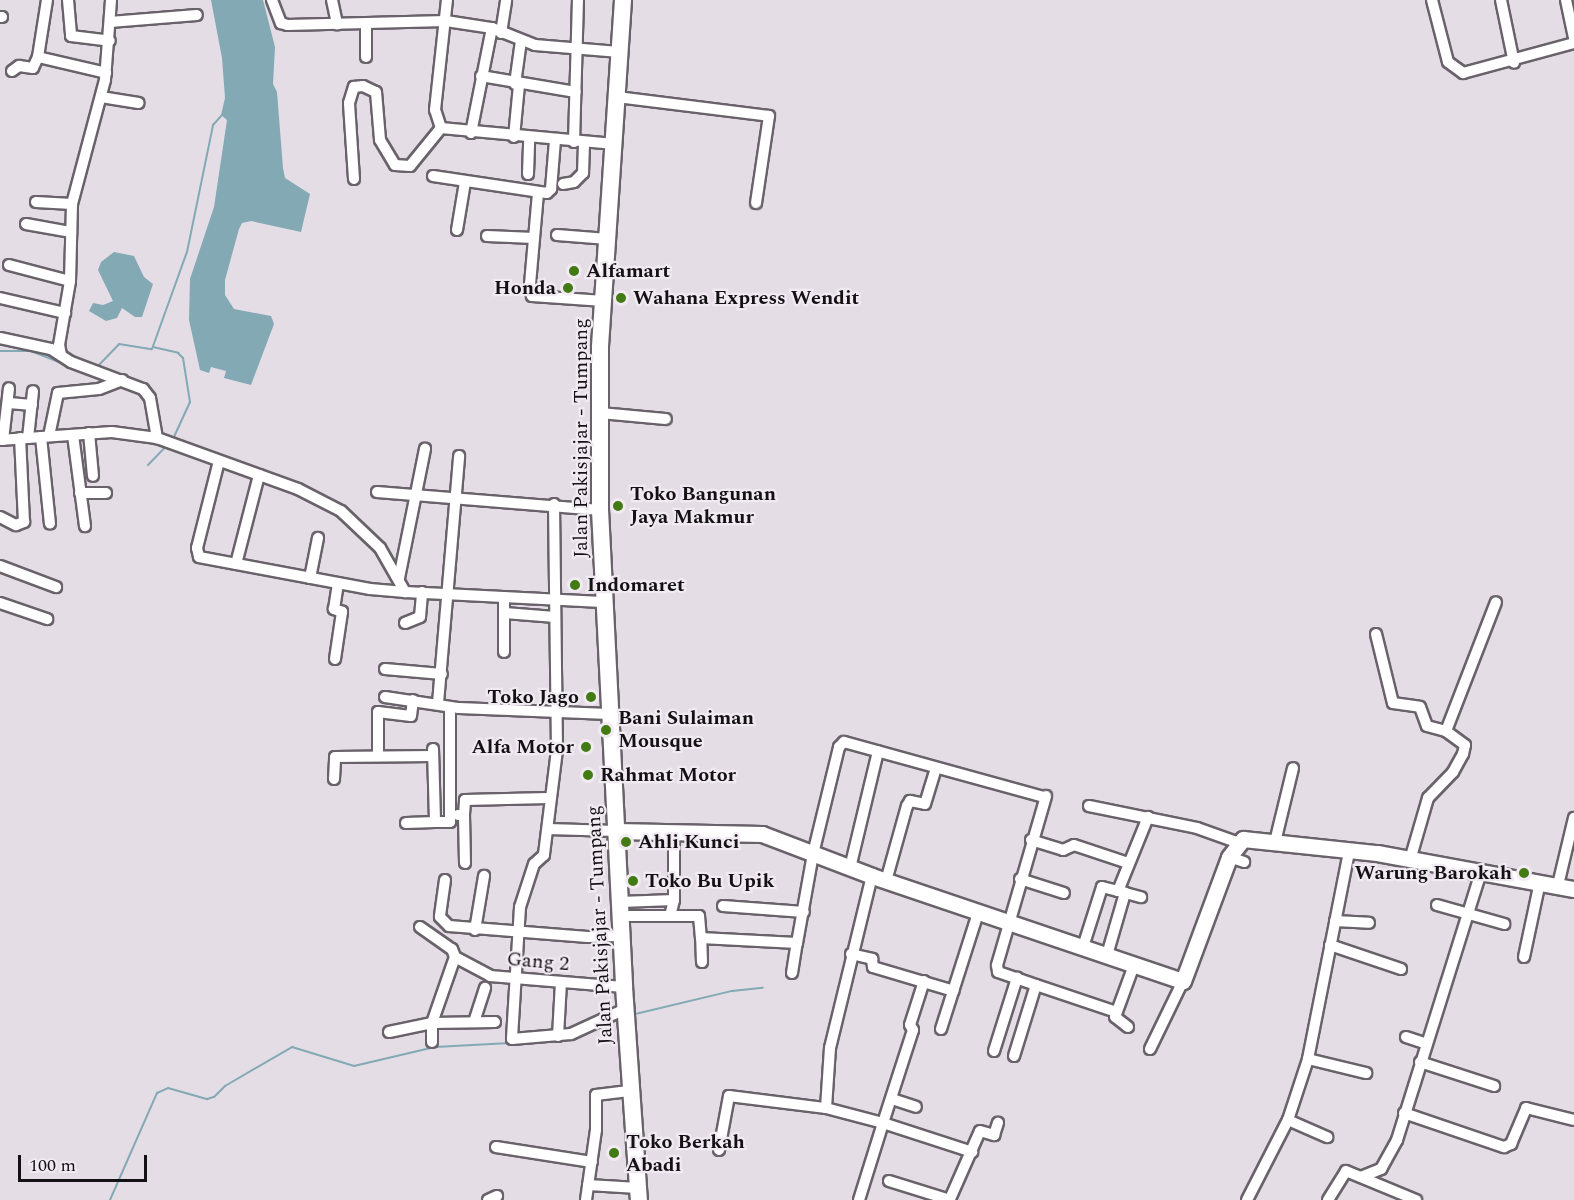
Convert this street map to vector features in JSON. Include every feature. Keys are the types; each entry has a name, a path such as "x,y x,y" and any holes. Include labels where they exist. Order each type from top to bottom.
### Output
{"main road":[{"name":"Jalan Pakisjajar - Tumpang","path":"623,0 604,301 600,412 600,510 602,603 625,1014 639,1194"}],"street":[{"path":"12,71 19,66 33,68 38,57 47,0"},
{"path":"68,0 67,29 71,36 110,41"},
{"path":"61,355 70,281 72,204 106,73 110,41 111,0"},
{"path":"272,0 284,24 446,21 496,30 521,41 620,52"},
{"path":"332,0 337,24"},
{"path":"441,128 435,110 447,0"},
{"path":"471,133 481,76 506,0"},
{"path":"562,184 574,182 583,173 576,92 578,0"},
{"path":"1432,0 1445,54 1454,69 1463,74 1514,63 1574,44"},
{"path":"1501,0 1514,63"},
{"path":"1566,0 1574,39"},
{"path":"110,22 197,15"},
{"path":"366,24 366,57"},
{"path":"514,137 521,41"},
{"path":"38,57 106,73"},
{"path":"481,76 517,85 576,92"},
{"path":"354,179 349,103 354,87 363,86 376,92 380,140 395,165 410,166 441,128"},
{"path":"101,97 139,103"},
{"path":"617,97 769,116 756,203"},
{"path":"441,128 514,137 614,144"},
{"path":"528,174 529,138"},
{"path":"433,176 538,193 551,189 555,140"},
{"path":"457,230 465,182"},
{"path":"538,193 532,296 543,300 604,301"},
{"path":"36,202 72,204"},
{"path":"26,224 71,232"},
{"path":"487,236 534,238"},
{"path":"557,236 608,239"},
{"path":"9,265 70,281"},
{"path":"0,298 65,313"},
{"path":"0,338 61,355 148,393 164,442"},
{"path":"50,524 45,437 58,393 99,389 122,380"},
{"path":"9,388 9,403 2,440 112,432 164,442 259,475 341,510 380,548 405,592"},
{"path":"0,517 16,525 24,522 24,438 33,391"},
{"path":"9,403 32,405"},
{"path":"600,412 666,419"},
{"path":"89,433 93,476"},
{"path":"73,435 85,526"},
{"path":"399,578 425,449"},
{"path":"438,703 442,674 453,500 459,456"},
{"path":"219,461 197,555 310,578 405,592 446,592 602,603"},
{"path":"236,564 259,475"},
{"path":"377,492 453,500 554,504 600,510"},
{"path":"80,494 106,493"},
{"path":"554,504 558,714 544,855 534,864 527,880 518,933 512,1039 558,1036 591,1028 625,1014"},
{"path":"310,578 318,538"},
{"path":"0,566 56,587"},
{"path":"335,659 342,612 334,609 339,583"},
{"path":"405,623 420,617 422,592"},
{"path":"504,597 504,652"},
{"path":"1446,731 1496,602"},
{"path":"0,603 47,620"},
{"path":"505,614 555,617"},
{"path":"1376,634 1393,703 1420,706 1427,726 1446,731 1465,748 1453,772 1428,798 1410,860"},
{"path":"385,669 442,674"},
{"path":"385,697 438,703 450,707 558,714 609,714"},
{"path":"378,756 378,712 411,716 413,700"},
{"path":"406,823 450,822 452,815 450,707"},
{"path":"792,973 813,854 841,744 850,742 936,769 1045,797 1020,879 997,970 1116,1012"},
{"path":"850,868 878,751"},
{"path":"334,778 335,757 433,753 435,822"},
{"path":"1275,842 1293,768"},
{"path":"826,1108 830,1048 850,954 907,806 910,801 925,804 936,769"},
{"path":"465,863 465,800 548,798"},
{"path":"1089,806 1148,817 1236,843 1248,838 1348,857 1410,860 1480,875 1540,882 1574,889"},
{"path":"452,815 465,815"},
{"path":"1107,955 1128,863 1148,817"},
{"path":"1558,885 1574,818"},
{"path":"548,829 762,834 978,913 1183,981"},
{"path":"670,916 674,900 674,833"},
{"path":"1031,840 1064,850 1071,845 1080,846 1128,863"},
{"path":"1150,1050 1237,860 1236,843"},
{"path":"1248,1200 1288,1120 1308,1059 1348,857"},
{"path":"1361,1177 1387,1162 1480,875"},
{"path":"475,930 484,876"},
{"path":"1020,879 1064,893"},
{"path":"445,880 442,923 475,930 622,936"},
{"path":"1524,957 1540,882"},
{"path":"1083,946 1102,887 1141,897"},
{"path":"620,909 674,900"},
{"path":"1437,905 1504,924"},
{"path":"723,906 804,912"},
{"path":"620,909 670,916 699,916 702,962"},
{"path":"941,1029 978,913"},
{"path":"1335,921 1369,923"},
{"name":"Gang 2","path":"420,927 452,949 455,957 483,974 516,980 624,987"},
{"path":"701,938 797,943"},
{"path":"1330,945 1401,969"},
{"path":"850,954 872,959 873,967 954,991"},
{"path":"432,1042 432,1023 455,957"},
{"path":"1128,1027 1115,1021 1116,1012 1134,965"},
{"path":"994,1052 1017,978"},
{"path":"859,1200 892,1099 924,981"},
{"path":"558,1036 561,983"},
{"path":"1014,1056 1036,985"},
{"path":"474,1022 485,988"},
{"path":"389,1032 432,1023 495,1022"},
{"path":"1406,1037 1425,1043"},
{"path":"1308,1059 1366,1073"},
{"path":"1420,1062 1494,1086"},
{"path":"586,1200 592,1162 596,1095 631,1091"},
{"path":"719,1150 729,1096 826,1108 883,1123 972,1152"},
{"path":"892,1099 916,1107"},
{"path":"1404,1113 1504,1147 1511,1144 1526,1108 1574,1120"},
{"path":"1288,1120 1327,1137"},
{"path":"889,1181 950,1199 980,1131 994,1135 998,1123"},
{"path":"496,1147 592,1162"},
{"path":"1328,1200 1341,1174 1346,1171 1416,1200"},
{"path":"588,1185 639,1194"}],"water":[{"path":"211,0 263,0 275,47 273,84 277,92 285,178 310,194 301,232 251,221 242,223 239,229 225,280 225,295 234,309 271,316 274,324 251,385 224,378 226,371 211,367 209,373 200,370 189,320 190,279 214,207 227,120 221,115 225,98 222,58"},
{"path":"114,252 134,256 144,277 153,284 142,317 135,317 122,308 117,318 106,321 89,311 93,303 103,305 113,301 98,270 101,262"}],"waterway":[{"path":"97,367 119,344 152,349 187,252 213,125 222,115"},
{"path":"153,347 178,353 183,358 190,402 173,439"},
{"path":"0,351 31,351 84,372"},
{"path":"148,465 167,445"},
{"path":"631,1015 732,991 763,988"},
{"path":"588,1032 610,1022"},
{"path":"110,1200 157,1093 168,1088 207,1099 214,1097 225,1086 292,1047 354,1066 435,1047 511,1043"}],"place":[{"name":"Alfamart","path":"574,271"},
{"name":"Honda","path":"568,288"},
{"name":"Wahana Express Wendit","path":"621,298"},
{"name":"Toko Bangunan Jaya Makmur","path":"618,506"},
{"name":"Indomaret","path":"575,585"},
{"name":"Toko Jago","path":"591,697"},
{"name":"Bani Sulaiman Mousque","path":"606,730"},
{"name":"Alfa Motor","path":"586,747"},
{"name":"Rahmat Motor","path":"588,775"},
{"name":"Ahli Kunci","path":"626,842"},
{"name":"Warung Barokah","path":"1524,873"},
{"name":"Toko Bu Upik","path":"633,881"},
{"name":"Toko Berkah Abadi","path":"614,1153"}]}
